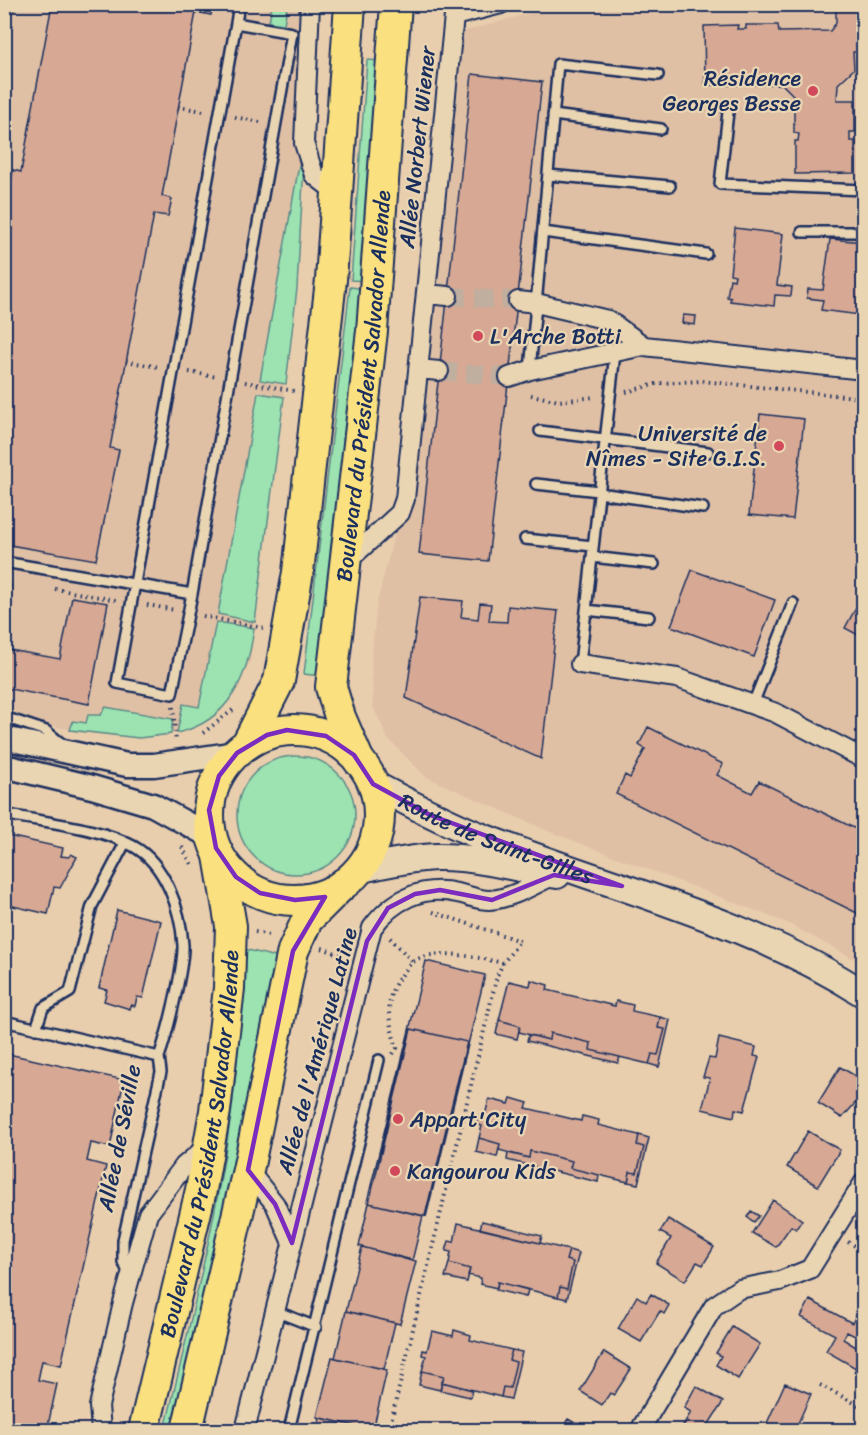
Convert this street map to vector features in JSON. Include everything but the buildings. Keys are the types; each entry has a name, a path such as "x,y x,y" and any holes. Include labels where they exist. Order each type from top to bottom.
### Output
{"main road":[{"name":"Boulevard du Président Salvador Allende","path":"242,748 279,681 298,572 316,428 337,192 350,4"},
{"name":"Boulevard du Président Salvador Allende","path":"366,772 340,717 332,687 372,331 396,4"},
{"path":"287,730 311,732 339,743 366,772 379,813 371,849 350,877 315,897 295,900 271,897 243,883 216,847 209,810 214,786 242,748 267,735 287,730"},
{"name":"Route de Saint-Gilles","path":"366,772 430,815 472,833 661,898 750,935 830,972 864,994"},
{"name":"Boulevard du Président Salvador Allende","path":"144,1431 209,1145 229,988 231,927 216,847"},
{"name":"Route de Saint-Gilles","path":"350,877 385,863 438,857 471,860 622,886"},
{"name":"Boulevard du Président Salvador Allende","path":"187,1431 248,1170 285,980 306,943 318,907 350,877"}],"street":[{"path":"310,4 304,143 314,175 337,192"},
{"path":"453,10 501,4"},
{"name":"Allée Norbert Wiener","path":"345,563 400,513 405,499 453,10"},
{"path":"426,294 447,296"},
{"path":"518,301 536,303 608,321 644,346"},
{"path":"509,378 530,370 644,346 864,370"},
{"path":"419,369 439,371"},
{"path":"580,664 677,678 776,712 864,759"},
{"path":"4,738 127,765 175,753 242,748"},
{"path":"4,766 92,786 153,805 216,847"},
{"name":"Allée de l'Amérique Latine","path":"245,1431 367,941 376,922 399,900 415,894 440,890 492,900 554,875"},
{"name":"Allée de Séville","path":"93,1431 148,1214 184,1166 209,1145"},
{"name":"Allée de l'Amérique Latine","path":"248,1170 275,1204 292,1243"},
{"path":"640,1431 714,1306 739,1289 780,1281 810,1269 864,1182"},
{"name":"Allée de Séville","path":"99,1406 102,1431"}],"lane":[{"path":"236,23 292,33 192,594 172,694 117,683 137,584 236,23 240,4"},
{"path":"530,370 558,64 658,75"},
{"path":"728,112 720,184 864,190"},
{"path":"553,115 661,129"},
{"path":"548,175 670,186"},
{"path":"543,232 706,254"},
{"path":"802,232 864,232"},
{"path":"580,664 615,353"},
{"path":"540,431 708,452"},
{"path":"536,484 703,508"},
{"path":"525,539 593,546"},
{"path":"592,557 654,564"},
{"path":"4,562 192,594"},
{"path":"753,704 793,603"},
{"path":"586,609 649,617"},
{"path":"4,717 46,731 74,753"},
{"path":"4,814 102,834 125,843 148,857 161,874 180,915 183,948 159,1057"},
{"path":"36,1029 43,1008 70,992 92,906 125,843"},
{"name":"Allée de Séville","path":"4,1021 159,1057 161,1072 123,1240 123,1262 131,1276"},
{"path":"289,1431 379,1060"},
{"path":"275,1311 316,1327"}],"path":[{"path":"178,106 276,125"},
{"path":"531,395 559,401 610,394 660,383 702,381 864,398"},
{"path":"172,694 175,753"},
{"path":"178,838 195,872"},
{"path":"389,1431 497,976 503,963 522,941 434,913 418,903 415,894"},
{"path":"376,922 412,961"},
{"path":"231,927 306,943 344,956"},
{"path":"379,1060 391,1057 397,1048 388,1009 396,983 412,961 439,955 470,956 503,963"},
{"path":"820,1385 864,1408"}],"highlighted area":[{"path":"287,730 326,736 354,755 373,784 430,815 622,886 554,875 492,900 440,890 415,894 388,908 367,941 292,1243 275,1204 248,1170 293,951 325,897 295,900 260,893 236,877 216,848 209,810 219,776 237,753 267,735"}],"shaded area":[{"path":"5,5 308,5 297,288 250,662 238,689 220,709 189,730 139,738 79,732 5,715"},
{"path":"558,5 863,5 863,964 787,923 548,831 426,777 388,739 373,707 371,658 377,602 394,535 412,508 435,306 458,33"}],"green space":[{"path":"272,5 308,5 307,10 287,7 284,24 269,22"},
{"path":"367,60 382,61 366,281 351,280"},
{"path":"304,164 297,288 286,384 260,380 299,165"},
{"path":"350,287 366,289 320,676 304,674"},
{"path":"258,393 284,397 255,622 218,614"},
{"path":"216,622 254,628 247,663 233,694 223,707 211,718 177,733 183,704 199,707"},
{"path":"105,707 173,719 171,734 139,738 70,730 73,721 86,723 88,715 101,715"},
{"path":"296,756 319,761 338,773 350,792 355,815 350,838 338,857 319,869 296,874 273,869 254,857 242,838 237,815 242,792 254,773 273,761"},
{"path":"244,949 280,958 177,1430 165,1430 203,1266 227,1141 237,1062"}],"tunnel":[{"path":"448,296 518,301"},
{"path":"439,371 509,377"}],"place":[{"name":"Résidence Georges Besse","path":"813,91"},
{"name":"L'Arche Botti","path":"478,336"},
{"name":"Université de Nîmes - Site G.I.S.","path":"779,446"},
{"name":"Appart'City","path":"398,1119"},
{"name":"Kangourou Kids","path":"395,1171"}]}
